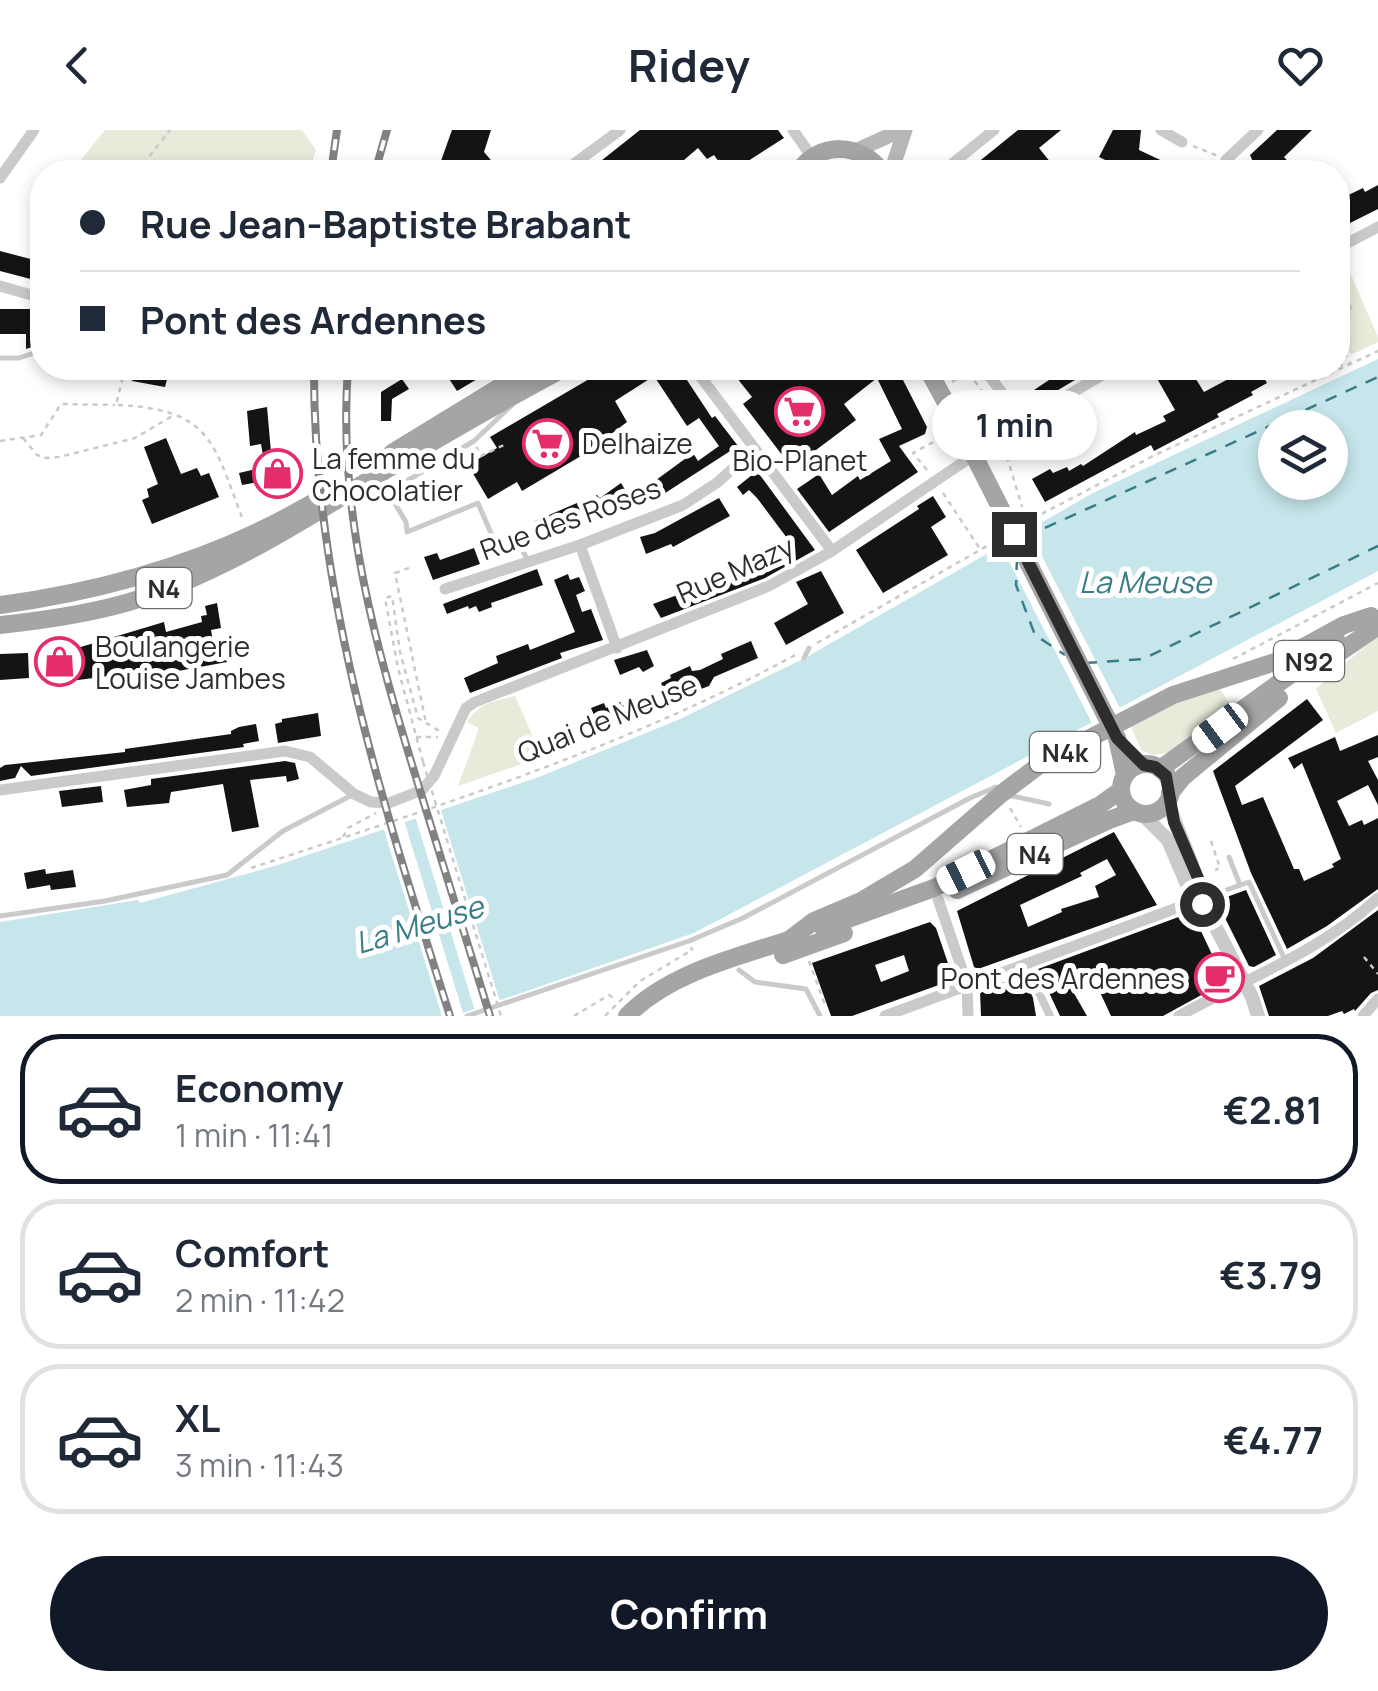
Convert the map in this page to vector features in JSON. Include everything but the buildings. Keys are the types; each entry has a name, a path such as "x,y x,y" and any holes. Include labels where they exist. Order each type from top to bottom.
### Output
{"main road":[{"path":"855,151 903,130"},
{"path":"894,160 903,130"},
{"path":"809,160 833,149 855,151 870,160"},
{"name":"N4","path":"0,605 139,579 250,535 525,380"},
{"name":"N4","path":"0,625 64,616 142,598 204,572 316,515 526,380"},
{"path":"932,380 1117,738 1127,806 1138,813 1158,811 1169,796 1166,776 1117,738"},
{"path":"61,596 64,616"},
{"name":"N92","path":"1152,767 1376,618"},
{"name":"N92","path":"1169,796 1183,776 1376,618"},
{"name":"N4k","path":"796,944 814,921 915,869 1042,763 1173,695 1278,661 1344,625 1376,618"},
{"path":"1123,782 1152,767"},
{"name":"N4","path":"643,1016 684,990 934,888 1101,805 1123,782"},
{"name":"N4","path":"622,1008 667,986 938,899 1107,820 1138,813"}],"street":[{"path":"0,178 34,130"},
{"path":"580,160 620,130"},
{"path":"793,130 812,157"},
{"path":"957,160 994,130"},
{"path":"1161,130 1182,142"},
{"path":"1226,160 1258,130"},
{"path":"1350,241 1378,226"},
{"path":"0,286 30,296"},
{"path":"703,380 832,551"},
{"path":"992,380 1021,417"},
{"name":"Rue Mazy","path":"388,803 422,790 434,776 466,708 475,702 769,586 832,551 1002,436 1021,417 1091,380"},
{"name":"Rue des Roses","path":"445,590 580,545 683,505 718,482 754,449"},
{"path":"580,545 617,648"},
{"path":"0,790 285,751 310,757 354,794 371,802 388,803"},
{"path":"1169,796 1174,822 1198,878 1201,900"},
{"path":"1138,813 1168,840 1188,887 1201,900 1258,1016"},
{"path":"1179,1016 1286,963 1345,926 1378,898"},
{"path":"938,899 966,984 968,1016"},
{"path":"885,1016 1201,900"},
{"path":"1025,962 1050,1016"},
{"path":"1362,1016 1378,999"}],"lane":[{"path":"0,358 30,355"},
{"path":"388,492 474,441 528,380"},
{"path":"378,474 406,522 407,532 478,503 496,544 518,539 527,560"},
{"path":"804,658 809,648"},
{"path":"467,1016 689,940 777,901 996,787 1001,794 1049,804"},
{"path":"0,916 105,901 228,875 283,831 354,794"},
{"path":"1229,857 1240,885"},
{"path":"1201,900 1248,882 1286,963"},
{"path":"739,970 754,982 806,989 820,1016"}],"path":[{"path":"146,160 170,130"},
{"path":"1182,142 1226,160"},
{"path":"1350,364 1378,350"},
{"path":"116,406 122,380"},
{"path":"950,383 955,380"},
{"path":"974,380 1004,420 1021,417"},
{"path":"1002,436 1027,522 1155,454 1317,380"},
{"path":"0,441 42,435 61,404 154,407 175,414 214,443 250,535"},
{"path":"23,438 37,455 59,457 135,438 175,414"},
{"path":"936,481 913,453 954,428"},
{"path":"481,456 506,444"},
{"name":"Quai de Meuse","path":"228,875 626,736 809,648 981,550 936,481"},
{"path":"409,568 395,574 426,724"},
{"path":"1219,665 1378,582"},
{"path":"451,736 418,718 400,652 392,596 385,598 415,737 501,1016"},
{"path":"415,737 434,735"},
{"path":"1001,794 1030,841"},
{"path":"342,836 348,828 388,803"},
{"path":"1211,841 1220,868 1215,870"},
{"path":"605,1016 622,1008 640,980 692,950 689,940"},
{"path":"796,944 829,1016"},
{"path":"1364,956 1378,974"},
{"path":"574,1016 609,995 622,1008"}],"green space":[{"path":"105,130 302,130 316,150 313,160 81,160"},
{"path":"1350,273 1378,337 1378,342 1351,355"},
{"path":"1378,635 1378,711 1336,733 1316,689"},
{"path":"1218,686 1232,707 1168,753 1154,755 1142,751 1128,721"},
{"path":"515,696 542,757 458,786 479,728 467,722 482,707"}],"water":[{"name":"La Meuse","path":"1378,359 1378,571 694,933 451,1016 0,1016 0,922 138,900 140,903 275,866 539,777 680,719 805,658 1093,493 1258,415 1258,500 1348,500 1348,410 1270,410 1333,380 1350,380 1350,372"}],"pier":[{"path":"1035,525 1030,533 1123,714 1095,729 999,542"},
{"path":"439,804 501,1005 476,1014 414,813"},
{"path":"403,817 464,1016 442,1016 382,824"}],"ferry route":[{"path":"1025,537 1378,377"},
{"path":"1085,663 1143,659 1378,546"},
{"path":"1017,558 1016,585 1035,635 1065,655"}],"railway":[{"path":"333,160 337,130"},
{"path":"378,160 387,130"},
{"path":"314,380 325,534 356,696 400,857 450,1016"},
{"path":"348,380 348,475 374,631 490,1016"}],"place":[{"name":"Bio-Planet","path":"800,412"},
{"name":"Delhaize","path":"547,443"},
{"name":"La femme du Chocolatier","path":"277,474"},
{"name":"Boulangerie Louise Jambes","path":"60,662"},
{"name":"Pont des Ardennes","path":"1220,978"}],"route":[{"path":"1014,534 1117,738 1144,765 1155,767 1166,776 1174,822 1198,878 1202,904"}]}
